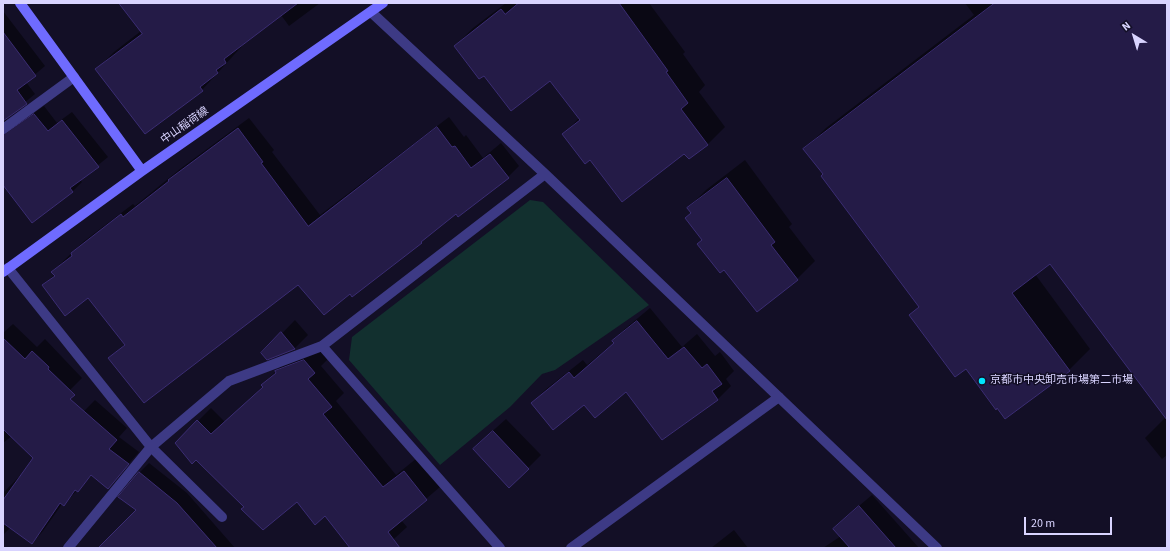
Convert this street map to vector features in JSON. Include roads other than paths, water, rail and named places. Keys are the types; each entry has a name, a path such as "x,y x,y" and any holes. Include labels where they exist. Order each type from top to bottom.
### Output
{"main road":[{"path":"20,3 142,171"},
{"name":"中山稲荷線","path":"6,270 142,171 382,3"}],"street":[{"path":"371,12 545,174 937,548"},
{"path":"3,129 74,77"},
{"path":"68,548 151,447 229,381 322,346 545,174"},
{"path":"6,270 151,447 222,517"},
{"path":"322,346 500,548"},
{"path":"571,548 779,397"}],"place":[{"name":"京都市中央卸売市場第二市場","path":"982,381"}]}
